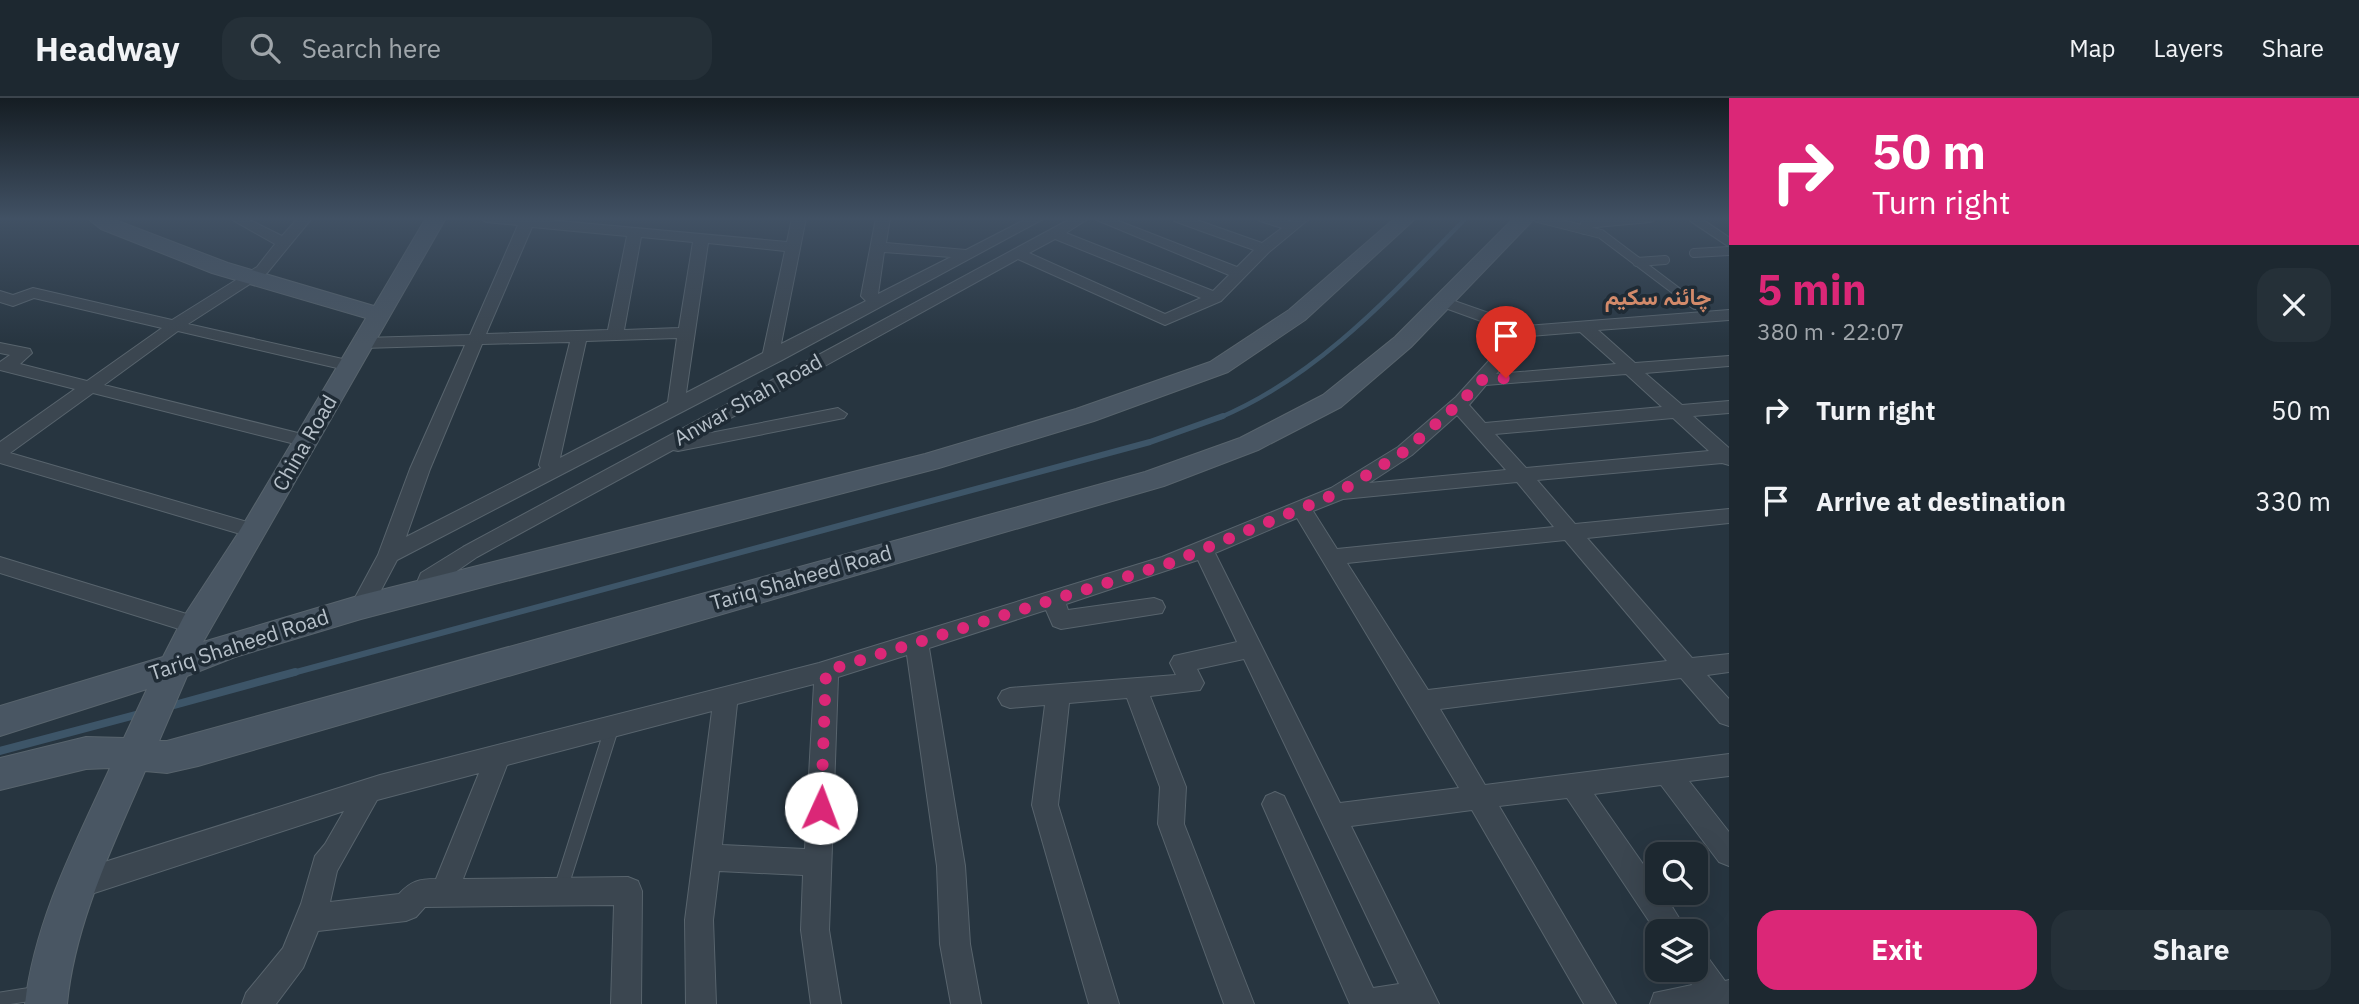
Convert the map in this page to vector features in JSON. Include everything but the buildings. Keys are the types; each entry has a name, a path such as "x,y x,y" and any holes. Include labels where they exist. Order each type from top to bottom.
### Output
{"main road":[{"path":"200,260 380,315"},
{"name":"China Road","path":"142,740 195,625 254,531 412,260"},
{"name":"Tariq Shaheed Road","path":"0,721 171,676 227,646 361,607 929,461 1085,415 1219,367 1297,315 1358,260"},
{"name":"Tariq Shaheed Road","path":"0,774 142,740 167,757 198,750 1154,479 1249,444 1332,401 1403,342 1483,260"},
{"path":"47,998 49,976 76,885 142,740"}],"street":[{"path":"0,451 174,327 262,270 270,260"},
{"path":"361,607 388,555 420,470 510,260"},
{"path":"615,335 630,260"},
{"path":"682,405 676,400 697,260"},
{"path":"776,356 771,352 788,260"},
{"path":"876,260 869,296 877,300"},
{"name":"Anwar Shah Road","path":"388,555 682,405 954,260"},
{"path":"977,260 990,268"},
{"name":"Anwar Shah Road","path":"425,592 429,579 470,552 1005,260"},
{"path":"1032,260 1165,320 1214,298 1253,260"},
{"path":"1121,260 1214,298"},
{"path":"1205,260 1240,274"},
{"path":"0,296 13,301 33,293 174,327 357,355 475,340 685,333"},
{"path":"1443,302 1525,331 1729,315"},
{"path":"1584,326 1728,457"},
{"path":"76,885 368,791 826,671 1170,563 1338,493 1405,451 1458,404 1525,331"},
{"path":"555,471 549,465 579,337"},
{"path":"0,348 23,353 6,366 307,440"},
{"path":"1481,380 1729,360"},
{"path":"1458,404 1522,473 1568,531 1729,716"},
{"path":"1481,429 1729,407"},
{"path":"671,442 680,445 838,414"},
{"path":"0,457 254,531"},
{"path":"1338,493 1522,473 1728,457"},
{"path":"1301,508 1422,701 1601,1004"},
{"path":"1332,557 1729,516"},
{"path":"1203,549 1422,1000 1365,1004 1275,804"},
{"path":"0,565 195,625"},
{"path":"1053,600 1061,620 1154,607"},
{"path":"917,643 951,866 955,944 966,1004"},
{"path":"1010,698 1192,683 1182,663 1251,648"},
{"path":"1422,701 1729,663"},
{"path":"826,671 815,930 826,1004"},
{"path":"1135,688 1173,787 1171,824 1239,1004"},
{"path":"1058,694 1045,805 1104,1004"},
{"path":"701,1004 699,920 726,698"},
{"path":"444,893 498,757"},
{"path":"1333,816 1729,765"},
{"path":"1667,773 1729,853"},
{"path":"1573,785 1665,919"},
{"path":"257,1004 293,958 309,918 325,865 335,853 368,791"},
{"path":"706,857 818,863"},
{"path":"309,918 406,907 419,893 628,891 626,1004"},
{"path":"1708,980 1723,999"},
{"path":"1665,1004 1723,999"}],"lane":[{"path":"1637,262 1661,260"},
{"path":"1637,262 1695,305"},
{"path":"559,892 612,727"},
{"path":"0,999 47,998"}],"waterway":[{"path":"1223,416 1289,380 1322,356 1382,304 1424,260"},
{"path":"289,674 1150,442 1223,416"},
{"path":"1219,418 1223,416"},
{"path":"167,707 295,672"},
{"path":"0,751 143,713"}],"district":[{"name":"چائنہ سکیم","path":"1658,297"}],"route":[{"path":"821,808 826,671 1170,563 1338,493 1405,451 1462,401 1481,380 1506,378"}]}
